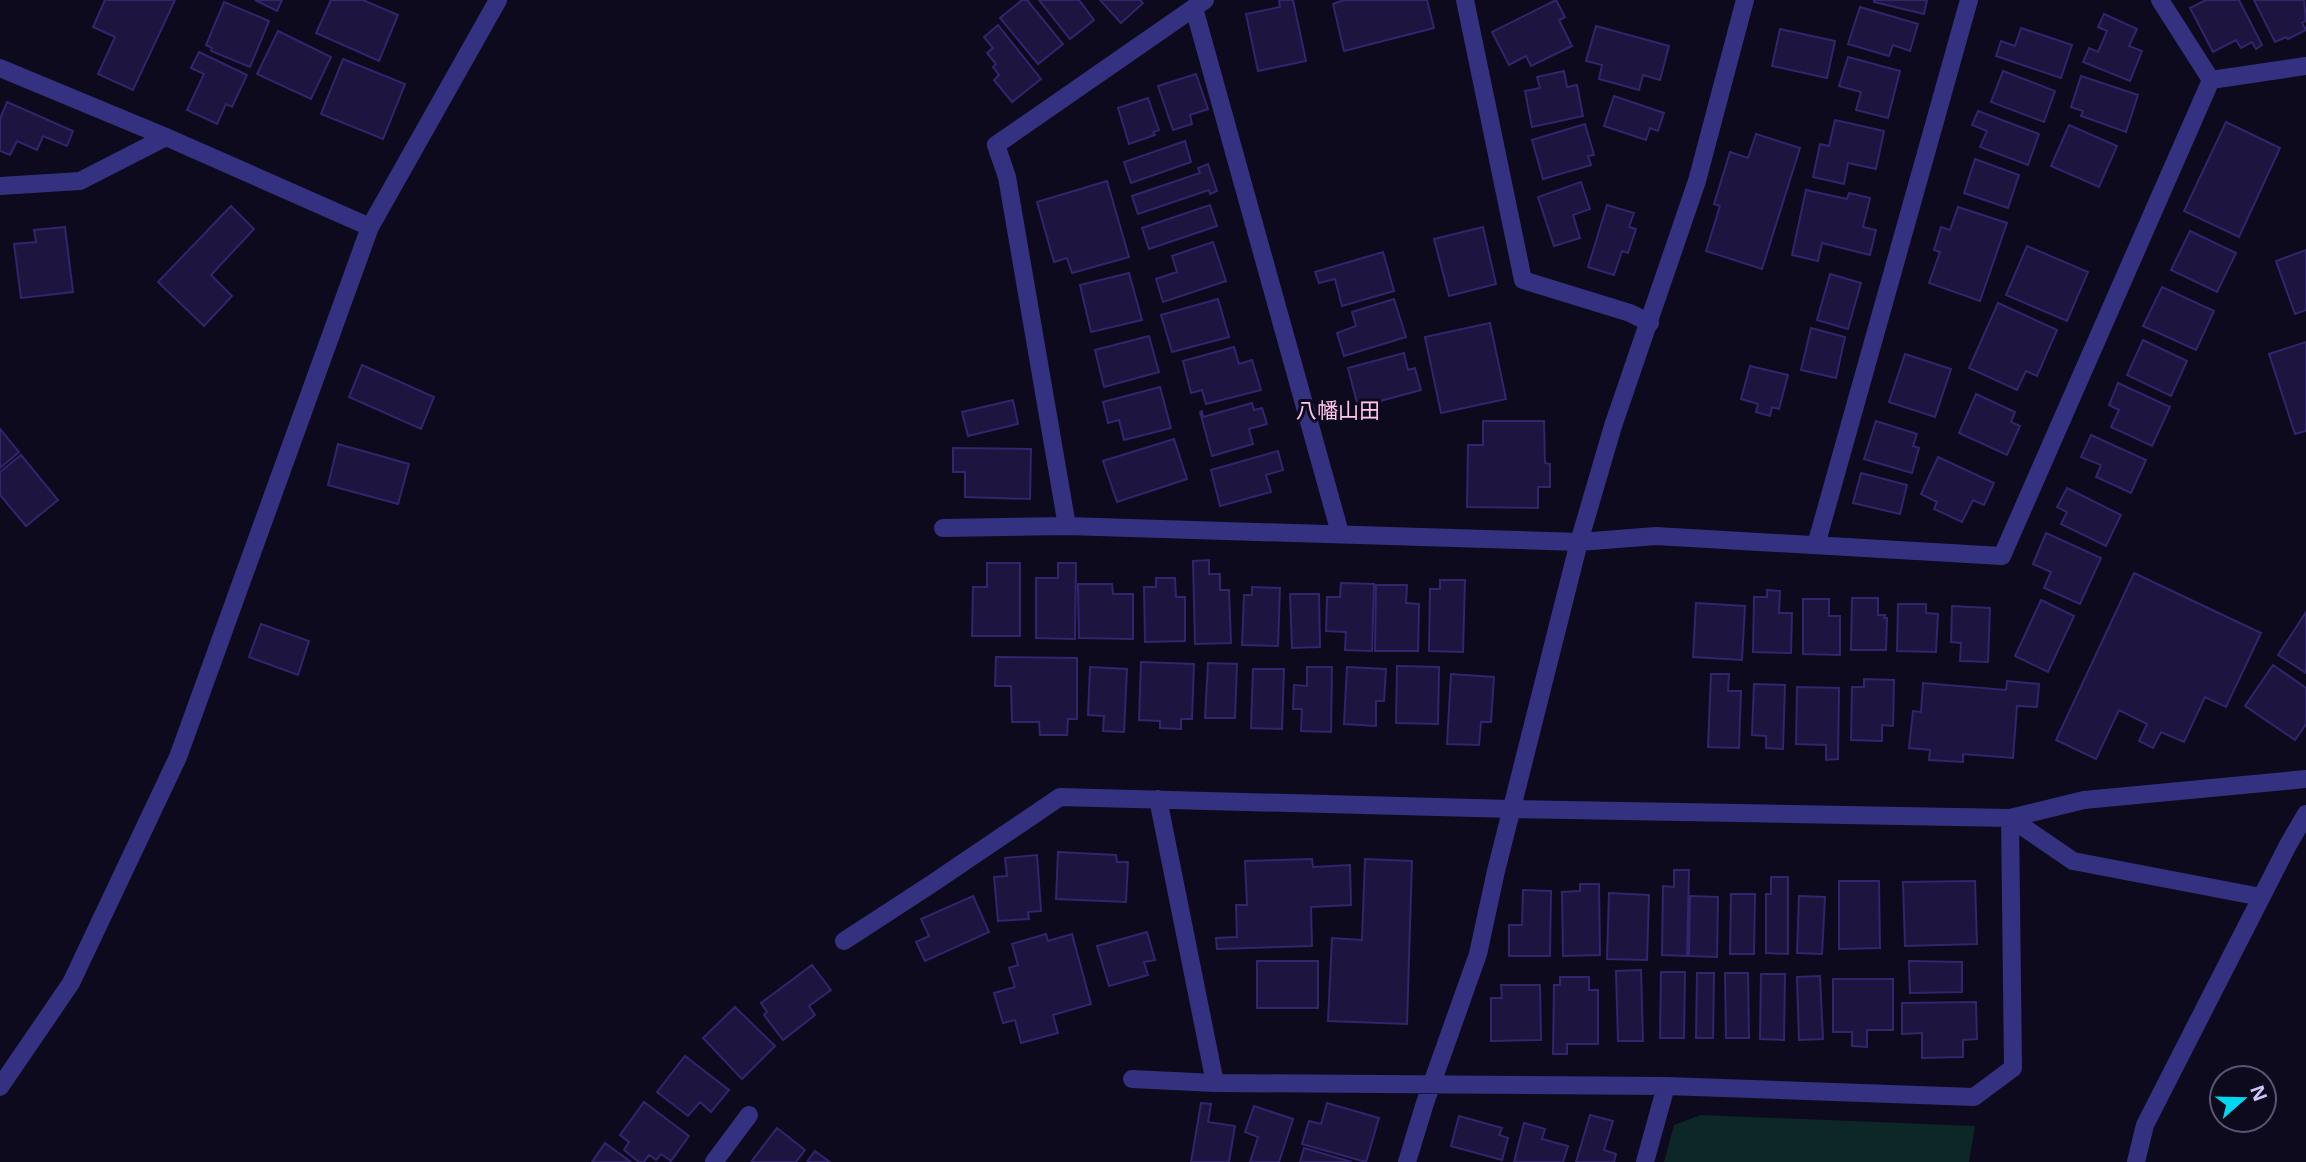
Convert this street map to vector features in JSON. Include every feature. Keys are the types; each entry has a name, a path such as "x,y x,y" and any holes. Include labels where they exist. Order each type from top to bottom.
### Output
{"street":[{"path":"0,1087 71,983 178,757 370,227 498,0"},
{"path":"1465,0 1523,280 1630,313 1650,323"},
{"path":"1406,1162 1478,954 1579,542 1613,426 1697,181 1745,0"},
{"path":"1816,545 1969,0"},
{"path":"2160,0 2211,80"},
{"path":"1067,526 1007,177 996,145 1199,4 1340,533"},
{"path":"2211,80 2306,66"},
{"path":"0,68 166,136 370,227"},
{"path":"943,528 1067,526 1579,542 1656,536 2001,556 2211,80"},
{"path":"0,186 80,181 166,136"},
{"path":"844,941 1060,797 2011,818 2084,800 2306,779"},
{"path":"1158,799 1215,1083"},
{"path":"2136,1162 2145,1125 2306,814"},
{"path":"2011,818 2073,861 2261,897"},
{"path":"1132,1079 1215,1083 1666,1086 1974,1097 2013,1068 2011,818"},
{"path":"1645,1162 1666,1086"},
{"path":"714,1162 749,1115"}],"green space":[{"path":"1701,1115 1975,1126 1969,1162 1664,1162 1674,1125"}],"building":[{"path":"105,0 175,0 133,90 98,74 115,37 93,27"},
{"path":"255,0 282,0 277,11"},
{"path":"331,0 363,0 398,15 379,61 316,33"},
{"path":"1022,0 1027,0 1063,44 1038,64 1000,18"},
{"path":"1039,0 1079,0 1094,20 1070,39"},
{"path":"1100,0 1140,0 1143,3 1121,23"},
{"path":"1279,0 1293,0 1306,61 1258,71 1246,14 1280,7"},
{"path":"1344,0 1427,0 1434,28 1344,51 1333,4"},
{"path":"1556,0 1565,17 1559,20 1572,46 1531,66 1526,56 1509,65 1492,32"},
{"path":"1874,0 1927,0 1924,14"},
{"path":"2206,0 2239,0 2262,45 2256,49 2252,42 2241,48 2236,40 2213,52 2190,8"},
{"path":"2254,0 2304,0 2306,21 2302,23 2306,30 2275,42"},
{"path":"224,2 269,21 250,67 211,51 212,48 206,45"},
{"path":"1860,7 1918,24 1910,51 1893,45 1889,56 1848,44"},
{"path":"2104,14 2137,29 2129,46 2142,51 2130,81 2083,62 2089,48 2098,52 2107,31 2098,27"},
{"path":"998,25 1041,79 1012,102 994,80 999,75 993,67 996,64 987,53 993,48 984,37"},
{"path":"1596,26 1669,46 1660,80 1643,75 1639,90 1599,79 1602,65 1586,61"},
{"path":"2021,28 2072,45 2061,78 1996,56 2001,41 2015,46"},
{"path":"1780,29 1835,41 1827,78 1772,66"},
{"path":"278,31 331,57 311,99 257,74"},
{"path":"199,52 247,75 232,107 226,104 217,124 187,110 204,74 191,68"},
{"path":"1848,57 1900,71 1888,118 1856,110 1861,92 1839,86"},
{"path":"343,59 405,84 383,139 321,114"},
{"path":"1564,71 1567,87 1577,85 1583,116 1532,127 1525,91 1540,88 1537,77"},
{"path":"2003,71 2055,91 2044,122 1991,102"},
{"path":"1196,74 1208,109 1190,115 1192,124 1173,130 1158,86"},
{"path":"2081,76 2138,95 2126,132 2081,116 2083,111 2071,107"},
{"path":"1614,96 1664,113 1658,131 1650,128 1646,140 1604,126"},
{"path":"1148,98 1159,130 1153,132 1155,135 1129,144 1118,108"},
{"path":"7,102 73,131 67,146 43,136 37,150 17,141 10,155 0,151 0,119"},
{"path":"1978,111 2039,134 2028,165 1980,147 1987,131 1972,125"},
{"path":"1835,120 1884,131 1876,169 1848,163 1844,184 1813,177 1820,144 1829,146"},
{"path":"2226,122 2280,148 2239,237 2184,211"},
{"path":"1585,124 1594,155 1588,156 1591,165 1543,179 1532,140"},
{"path":"2069,125 2117,146 2099,187 2051,166"},
{"path":"1756,134 1800,148 1762,269 1706,251 1720,206 1714,204 1730,152 1748,158"},
{"path":"1185,141 1191,162 1131,183 1124,162"},
{"path":"1975,159 2019,175 2008,208 1964,193"},
{"path":"1208,164 1217,191 1210,194 1209,190 1138,214 1132,196 1200,173 1198,168"},
{"path":"1107,181 1129,257 1072,273 1067,258 1054,262 1037,202"},
{"path":"1581,182 1590,209 1573,215 1580,238 1554,246 1538,197"},
{"path":"1806,190 1847,199 1849,193 1870,198 1863,227 1876,230 1870,255 1822,243 1818,261 1792,255"},
{"path":"1210,205 1217,226 1149,249 1142,228"},
{"path":"1607,205 1634,213 1629,227 1636,229 1628,253 1622,251 1614,275 1588,267"},
{"path":"231,206 254,229 211,275 232,296 204,326 158,282"},
{"path":"1958,207 2007,223 1980,301 1929,283 1940,252 1934,250 1941,227 1950,230"},
{"path":"65,227 73,292 21,298 14,244 36,242 34,230"},
{"path":"1483,227 1496,284 1449,296 1434,239"},
{"path":"2190,231 2236,253 2217,292 2171,270"},
{"path":"1213,242 1226,281 1163,302 1156,279 1177,272 1172,256"},
{"path":"2027,246 2088,272 2067,321 2006,295"},
{"path":"2306,250 2306,310 2295,314 2276,261"},
{"path":"1383,252 1394,291 1342,306 1335,279 1319,283 1315,272"},
{"path":"1129,273 1142,320 1091,332 1080,285"},
{"path":"1830,274 1861,283 1848,329 1817,320"},
{"path":"2162,287 2214,311 2196,350 2143,326"},
{"path":"1218,299 1229,337 1172,352 1161,315"},
{"path":"1394,299 1406,337 1344,356 1337,333 1356,326 1352,312"},
{"path":"1998,303 2057,330 2037,376 2026,371 2017,390 1969,368"},
{"path":"1490,323 1506,399 1441,413 1425,337"},
{"path":"1811,328 1845,337 1836,378 1801,370"},
{"path":"1149,336 1159,372 1104,387 1095,350"},
{"path":"2143,340 2187,361 2171,396 2127,375"},
{"path":"2306,342 2306,431 2295,434 2269,354"},
{"path":"1234,347 1239,364 1252,360 1261,390 1206,404 1202,390 1191,393 1183,361"},
{"path":"1404,353 1408,370 1415,368 1421,390 1358,407 1348,368"},
{"path":"1905,354 1951,369 1935,417 1889,402"},
{"path":"362,365 434,397 421,429 349,397"},
{"path":"1750,366 1788,375 1779,409 1772,407 1770,416 1756,412 1758,404 1741,399"},
{"path":"2118,383 2170,407 2152,446 2111,427 2119,410 2109,405"},
{"path":"1160,387 1171,428 1124,440 1119,420 1108,423 1103,402"},
{"path":"1976,394 2015,412 2011,422 2020,426 2007,455 1959,433"},
{"path":"1013,400 1018,424 968,436 962,412"},
{"path":"1252,403 1254,410 1262,408 1267,424 1249,429 1253,444 1212,456 1200,412 1202,411 1203,417"},
{"path":"1483,421 1544,421 1545,463 1550,464 1550,487 1538,487 1538,508 1467,507 1468,445 1483,445"},
{"path":"1876,421 1917,434 1913,446 1919,448 1912,473 1864,459"},
{"path":"0,429 19,452 0,468"},
{"path":"2091,435 2146,460 2131,493 2096,477 2101,465 2081,457"},
{"path":"1174,439 1187,479 1117,502 1103,461"},
{"path":"338,444 409,464 398,504 328,485"},
{"path":"953,448 1031,449 1030,499 965,497 965,472 953,472"},
{"path":"1278,451 1283,470 1266,475 1271,492 1220,506 1211,470"},
{"path":"21,455 58,500 26,526 0,495 0,472"},
{"path":"1938,457 1994,483 1984,505 1973,500 1962,522 1934,509 1937,502 1921,494"},
{"path":"1861,473 1907,485 1900,514 1853,503"},
{"path":"2067,488 2121,515 2106,546 2061,524 2067,512 2057,507"},
{"path":"2046,533 2101,558 2080,604 2044,588 2051,572 2033,564"},
{"path":"1209,560 1209,574 1220,574 1220,590 1229,590 1231,643 1195,644 1193,561"},
{"path":"987,563 1020,563 1020,636 972,636 973,587 987,587"},
{"path":"1058,563 1076,563 1075,639 1036,638 1036,578 1058,578"},
{"path":"2134,573 2261,633 2226,707 2205,697 2184,742 2161,732 2153,748 2139,741 2147,724 2119,710 2096,759 2056,740"},
{"path":"1156,578 1175,578 1176,597 1185,597 1185,641 1145,642 1144,587 1156,587"},
{"path":"1440,580 1465,580 1463,652 1429,651 1430,589 1440,589"},
{"path":"1341,583 1374,584 1372,651 1345,650 1346,632 1326,631 1327,597 1340,597"},
{"path":"1078,584 1112,584 1113,594 1133,594 1133,639 1079,638"},
{"path":"1376,585 1407,585 1406,603 1419,604 1418,651 1375,651"},
{"path":"1252,587 1280,588 1278,646 1242,645 1244,595 1252,595"},
{"path":"1767,590 1780,591 1779,613 1792,613 1791,653 1753,652 1754,597 1767,597"},
{"path":"1290,594 1319,594 1320,647 1292,648"},
{"path":"1852,598 1878,598 1878,615 1885,615 1884,618 1887,618 1886,650 1851,650"},
{"path":"1803,599 1829,599 1829,616 1840,616 1840,655 1803,654"},
{"path":"2041,600 2074,616 2048,672 2015,656"},
{"path":"1696,603 1745,606 1742,660 1693,657"},
{"path":"1898,604 1926,604 1926,613 1938,614 1936,652 1897,651"},
{"path":"1952,606 1990,608 1988,662 1960,661 1961,643 1951,642"},
{"path":"2306,612 2306,673 2278,655"},
{"path":"261,624 309,641 298,675 249,657"},
{"path":"996,657 1077,658 1077,719 1068,719 1067,735 1040,735 1039,722 1012,722 1011,686 995,686"},
{"path":"1141,662 1194,664 1192,719 1181,719 1181,729 1160,728 1160,721 1139,720"},
{"path":"1208,663 1237,664 1235,718 1205,718"},
{"path":"2273,665 2306,688 2306,724 2295,740 2245,706"},
{"path":"1397,666 1439,667 1438,724 1396,723"},
{"path":"1090,667 1127,669 1124,732 1103,731 1104,716 1088,715"},
{"path":"1307,667 1332,667 1331,732 1301,731 1302,709 1293,709 1294,685 1307,686"},
{"path":"1347,667 1386,669 1384,701 1376,701 1376,726 1344,724"},
{"path":"1253,669 1284,669 1282,729 1251,728"},
{"path":"1451,674 1494,677 1491,722 1481,722 1479,745 1447,744"},
{"path":"1711,674 1729,674 1728,691 1741,691 1739,748 1708,747"},
{"path":"1864,679 1894,680 1893,726 1882,725 1882,741 1851,740 1852,687 1864,687"},
{"path":"2007,681 2039,684 2037,707 2017,706 2013,758 1963,754 1963,762 1929,760 1930,750 1909,748 1913,711 1921,712 1923,683 2006,690"},
{"path":"1754,684 1785,685 1783,749 1766,748 1766,736 1752,735"},
{"path":"1797,687 1839,688 1838,759 1826,760 1826,745 1796,744"},
{"path":"1058,852 1116,855 1117,862 1128,862 1126,902 1056,899"},
{"path":"1037,855 1041,911 1028,912 1029,919 998,921 994,877 1007,876 1005,858"},
{"path":"1312,859 1313,867 1350,865 1351,905 1311,907 1312,946 1217,949 1216,938 1237,937 1236,905 1247,905 1245,861"},
{"path":"1365,859 1412,861 1407,1024 1328,1021 1332,938 1362,940"},
{"path":"1674,870 1689,870 1687,956 1662,955 1663,886 1674,887"},
{"path":"1771,877 1788,877 1788,954 1766,953 1766,894 1771,894"},
{"path":"1839,881 1879,881 1880,948 1839,949"},
{"path":"1975,881 1977,944 1905,946 1903,882"},
{"path":"1580,884 1599,884 1600,955 1563,956 1562,892 1580,891"},
{"path":"1523,890 1551,891 1550,956 1509,956 1509,925 1522,925"},
{"path":"1609,893 1649,895 1647,960 1607,959"},
{"path":"1731,894 1755,894 1754,954 1730,954"},
{"path":"973,896 989,932 925,961 916,942 929,936 921,919"},
{"path":"1690,896 1718,897 1717,957 1689,956"},
{"path":"1799,896 1825,897 1822,954 1797,953"},
{"path":"1147,932 1155,960 1144,962 1148,975 1109,986 1097,946"},
{"path":"1046,934 1048,941 1072,934 1091,1004 1053,1015 1058,1033 1021,1043 1015,1020 1003,1023 994,993 1015,987 1009,968 1018,965 1012,944"},
{"path":"1257,961 1318,961 1318,1008 1257,1008"},
{"path":"1909,961 1962,962 1962,992 1910,993"},
{"path":"812,965 831,990 809,1006 815,1015 783,1040 764,1015 767,1012 761,1003"},
{"path":"1641,970 1643,1041 1618,1041 1616,971"},
{"path":"1661,972 1685,972 1684,1038 1660,1038"},
{"path":"1697,973 1714,973 1713,1038 1696,1038"},
{"path":"1725,973 1748,973 1749,1038 1726,1038"},
{"path":"1761,974 1785,974 1784,1040 1760,1039"},
{"path":"1820,976 1823,1039 1799,1040 1797,977"},
{"path":"1560,977 1589,977 1589,990 1598,990 1598,1044 1567,1044 1567,1054 1553,1054 1554,985 1560,985"},
{"path":"1833,979 1893,979 1893,1030 1867,1030 1867,1047 1852,1046 1852,1032 1833,1032"},
{"path":"1501,985 1540,985 1541,1040 1491,1041 1491,998 1502,998"},
{"path":"1976,1002 1977,1039 1963,1040 1963,1057 1922,1058 1922,1033 1902,1034 1902,1003"},
{"path":"735,1007 775,1046 742,1079 703,1038"},
{"path":"685,1056 729,1090 711,1112 700,1102 688,1116 657,1092"},
{"path":"644,1102 689,1136 671,1161 661,1154 656,1160 649,1155 644,1162 639,1162 624,1150 629,1142 620,1135"},
{"path":"1201,1103 1211,1104 1208,1122 1235,1126 1229,1162 1191,1162"},
{"path":"1327,1103 1379,1118 1366,1162 1302,1144 1309,1121 1321,1124"},
{"path":"1254,1106 1293,1119 1279,1162 1250,1162 1258,1137 1245,1132"},
{"path":"1590,1115 1613,1121 1604,1150 1616,1154 1614,1162 1576,1162"},
{"path":"1459,1116 1502,1128 1499,1135 1508,1138 1502,1160 1451,1146"},
{"path":"1524,1123 1545,1129 1542,1139 1568,1146 1563,1162 1514,1162"},
{"path":"777,1128 805,1150 796,1162 751,1162"},
{"path":"605,1143 631,1162 592,1162"},
{"path":"1304,1148 1352,1162 1300,1162"},
{"path":"815,1151 830,1162 807,1162"}],"district":[{"name":"八幡山田","path":"1338,410"}]}
